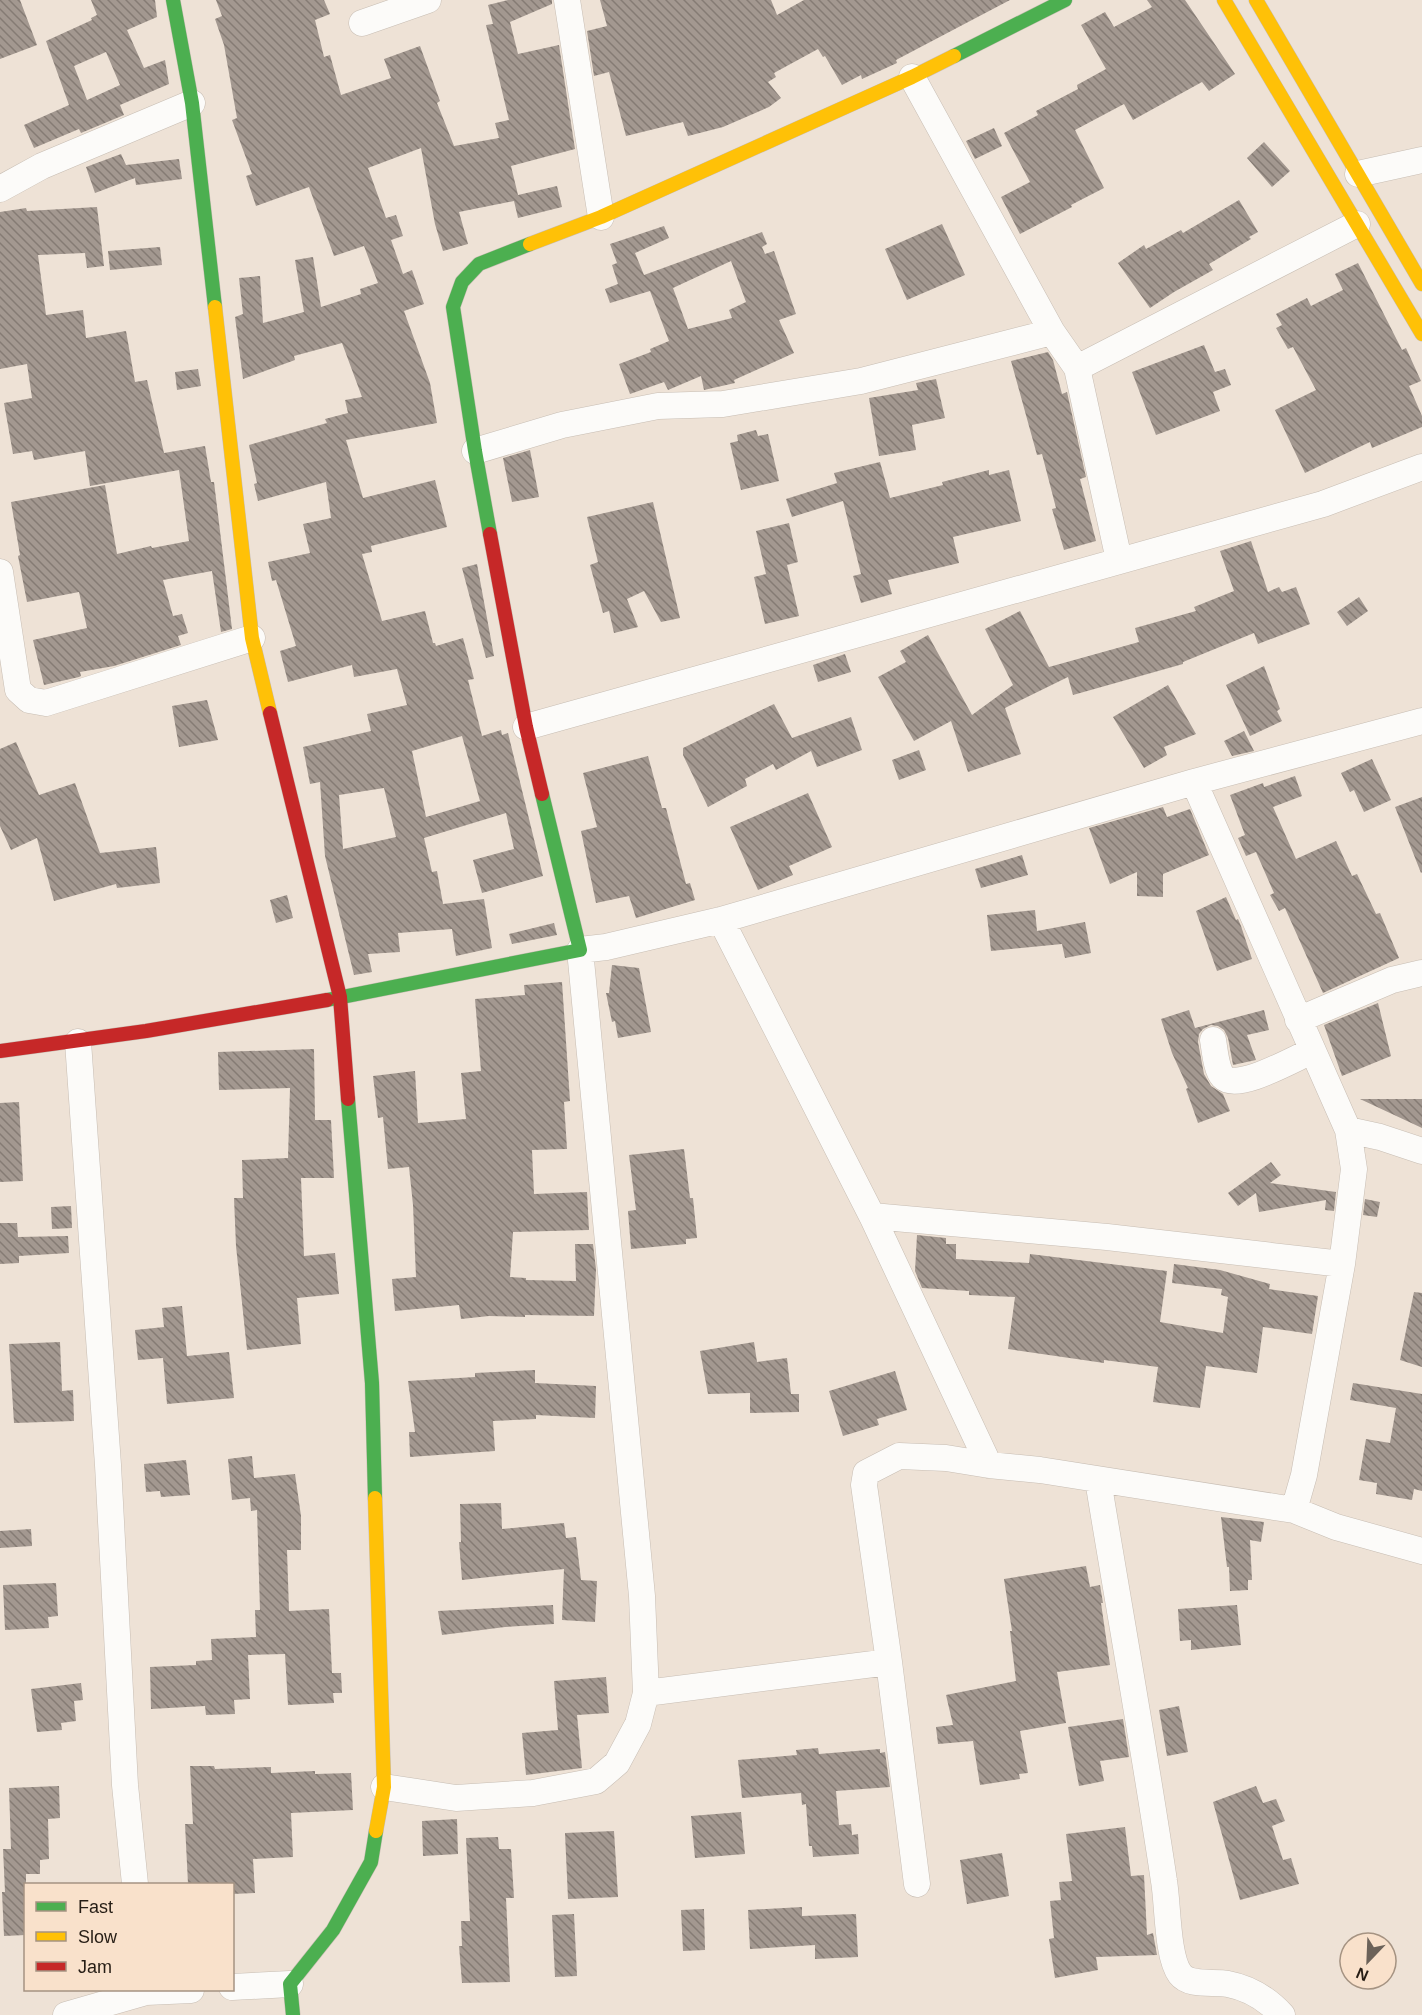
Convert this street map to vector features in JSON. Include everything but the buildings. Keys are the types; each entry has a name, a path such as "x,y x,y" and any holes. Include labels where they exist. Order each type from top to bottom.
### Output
{"street":[{"path":"173,0 192,103 252,638 340,998 372,1383 384,1787 371,1862 333,1930 290,1984 294,2015"},
{"path":"362,23 428,0"},
{"path":"567,0 602,217"},
{"path":"384,1787 456,1798 533,1793 596,1781 617,1763 638,1724 646,1694 642,1596 580,951 526,727 475,451 453,307 462,282 479,264 602,217 912,77 1065,0"},
{"path":"1224,0 1422,334"},
{"path":"1256,0 1422,284"},
{"path":"1260,61 1284,47"},
{"path":"912,77 1052,332 1077,369 1119,560"},
{"path":"0,189 42,166 192,103"},
{"path":"1358,174 1422,160"},
{"path":"1077,369 1357,224"},
{"path":"475,451 562,425 658,406 723,404 861,381 1052,332"},
{"path":"526,727 1323,504 1422,467"},
{"path":"0,572 7,660 18,690 29,700 46,703 252,638"},
{"path":"2,1048 78,1042 340,998 606,947 720,920 1194,782 1422,721"},
{"path":"1194,782 1348,1130 1354,1169 1342,1264 1304,1475 1294,1510"},
{"path":"720,920 872,1216 989,1465"},
{"path":"1298,1020 1392,980 1422,973"},
{"path":"1213,1040 1220,1073 1230,1082 1254,1077 1312,1051"},
{"path":"78,1042 108,1465 125,1785 135,1883"},
{"path":"1348,1130 1380,1137 1422,1151"},
{"path":"872,1216 1107,1237 1342,1264"},
{"path":"917,1884 890,1662 864,1485 866,1473 898,1455 1020,1467 1294,1510 1336,1527 1422,1551"},
{"path":"1098,1480 1165,1883 1173,1962 1181,1977 1196,1982 1227,1984 1249,1990 1273,2005 1282,2015"},
{"path":"646,1694 890,1662"},
{"path":"234,1987 290,1984"},
{"path":"66,2015 145,1991"}],"traffic: fast":[{"path":"173,0 192,103 215,307"},
{"path":"954,56 1065,0"},
{"path":"490,534 453,307 462,282 479,264 530,244"},
{"path":"327,1000 580,950 542,794"},
{"path":"348,1099 372,1383 375,1498"},
{"path":"293,2015 290,1984 333,1930 371,1862 376,1831"}],"traffic: slow":[{"path":"1224,0 1422,334"},
{"path":"1256,0 1422,284"},
{"path":"530,244 601,217 954,56"},
{"path":"215,307 252,638 270,713"},
{"path":"375,1498 384,1787 376,1831"}],"traffic: jam":[{"path":"490,534 526,727 542,794"},
{"path":"270,713 340,997 348,1099"},
{"path":"0,1051 146,1031 327,1000"}]}
